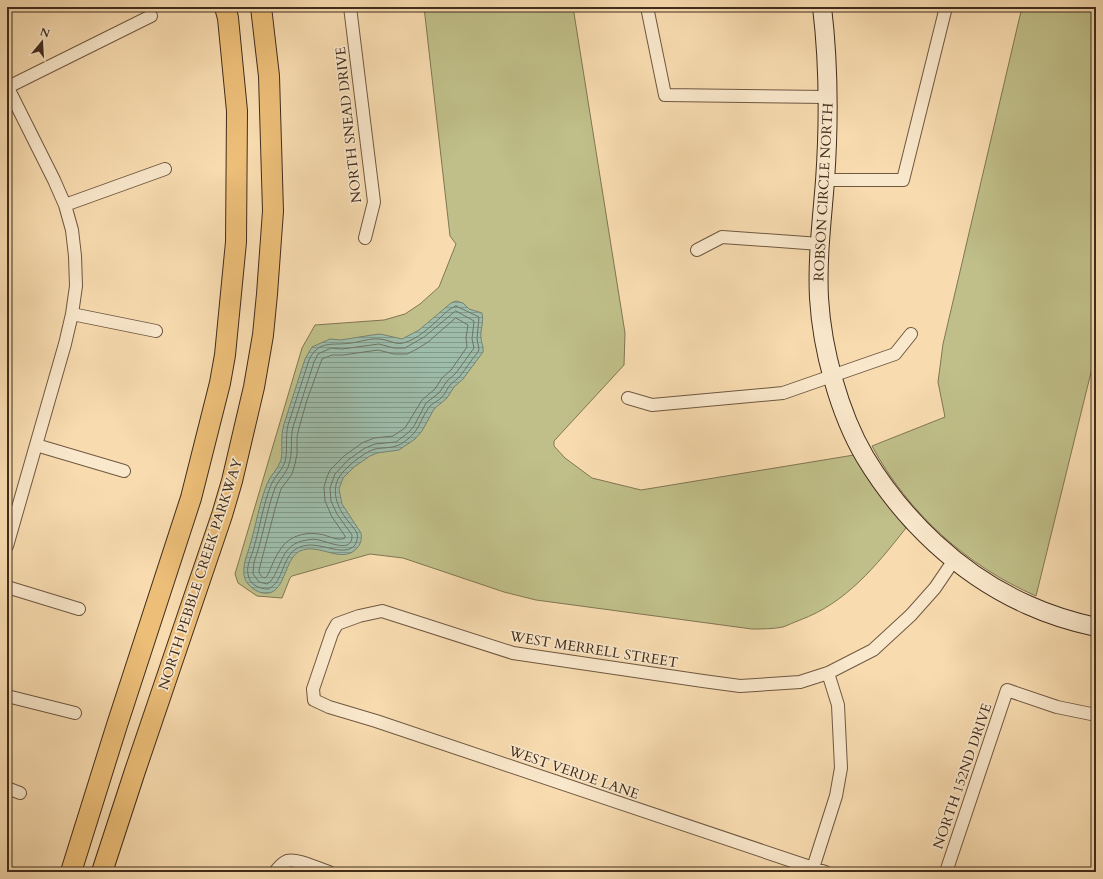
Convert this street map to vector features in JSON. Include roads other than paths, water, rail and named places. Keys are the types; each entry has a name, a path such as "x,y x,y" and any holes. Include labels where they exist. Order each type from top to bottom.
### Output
{"main road":[{"path":"71,872 191,498 226,355 236,242 237,111 228,18 225,7"},
{"name":"NORTH PEBBLE CREEK PARKWAY","path":"102,872 222,514 232,481 254,387 263,336 273,211 269,76 260,7"},
{"path":"117,725 147,735"}],"street":[{"name":"NORTH SNEAD DRIVE","path":"350,7 374,202 365,238"},
{"path":"647,7 665,95 828,97"},
{"name":"ROBSON CIRCLE NORTH","path":"822,7 827,58 828,97 825,180 818,271 823,339 846,417 865,457 887,488 908,515 954,560 983,581 1027,605 1066,620 1096,627"},
{"path":"825,180 903,180 946,7"},
{"path":"7,546 72,314 76,286 72,230 65,205 7,86 151,16"},
{"path":"65,205 165,169"},
{"path":"697,250 722,237 820,244"},
{"path":"72,314 156,331"},
{"path":"628,398 652,405 783,393 895,354 912,334"},
{"path":"36,445 124,471"},
{"name":"WEST MERRELL STREET","path":"314,700 313,689 332,633 337,624 382,610 513,653 740,686 800,682 828,673 873,650 935,588 954,560"},
{"path":"7,587 79,609"},
{"path":"813,868 836,796 841,768 838,705 828,673"},
{"name":"NORTH 152ND DRIVE","path":"946,872 1007,690 1057,707 1096,715"},
{"path":"7,696 76,713"},
{"name":"WEST VERDE LANE","path":"314,700 329,707 383,723 825,872"},
{"path":"7,788 20,793"},
{"path":"278,869 287,862 294,861 329,872"}],"water":[{"path":"456,301 463,303 469,309 482,313 483,320 481,340 483,352 463,379 454,387 447,398 434,409 422,431 415,439 399,450 377,453 370,456 354,467 343,478 339,489 342,504 361,533 361,540 358,547 352,552 345,554 315,549 300,551 294,555 276,589 270,593 263,593 254,589 245,578 245,560 264,492 268,481 281,460 284,424 305,359 312,347 330,339 341,340 380,334 402,339 419,330 451,303"}]}
